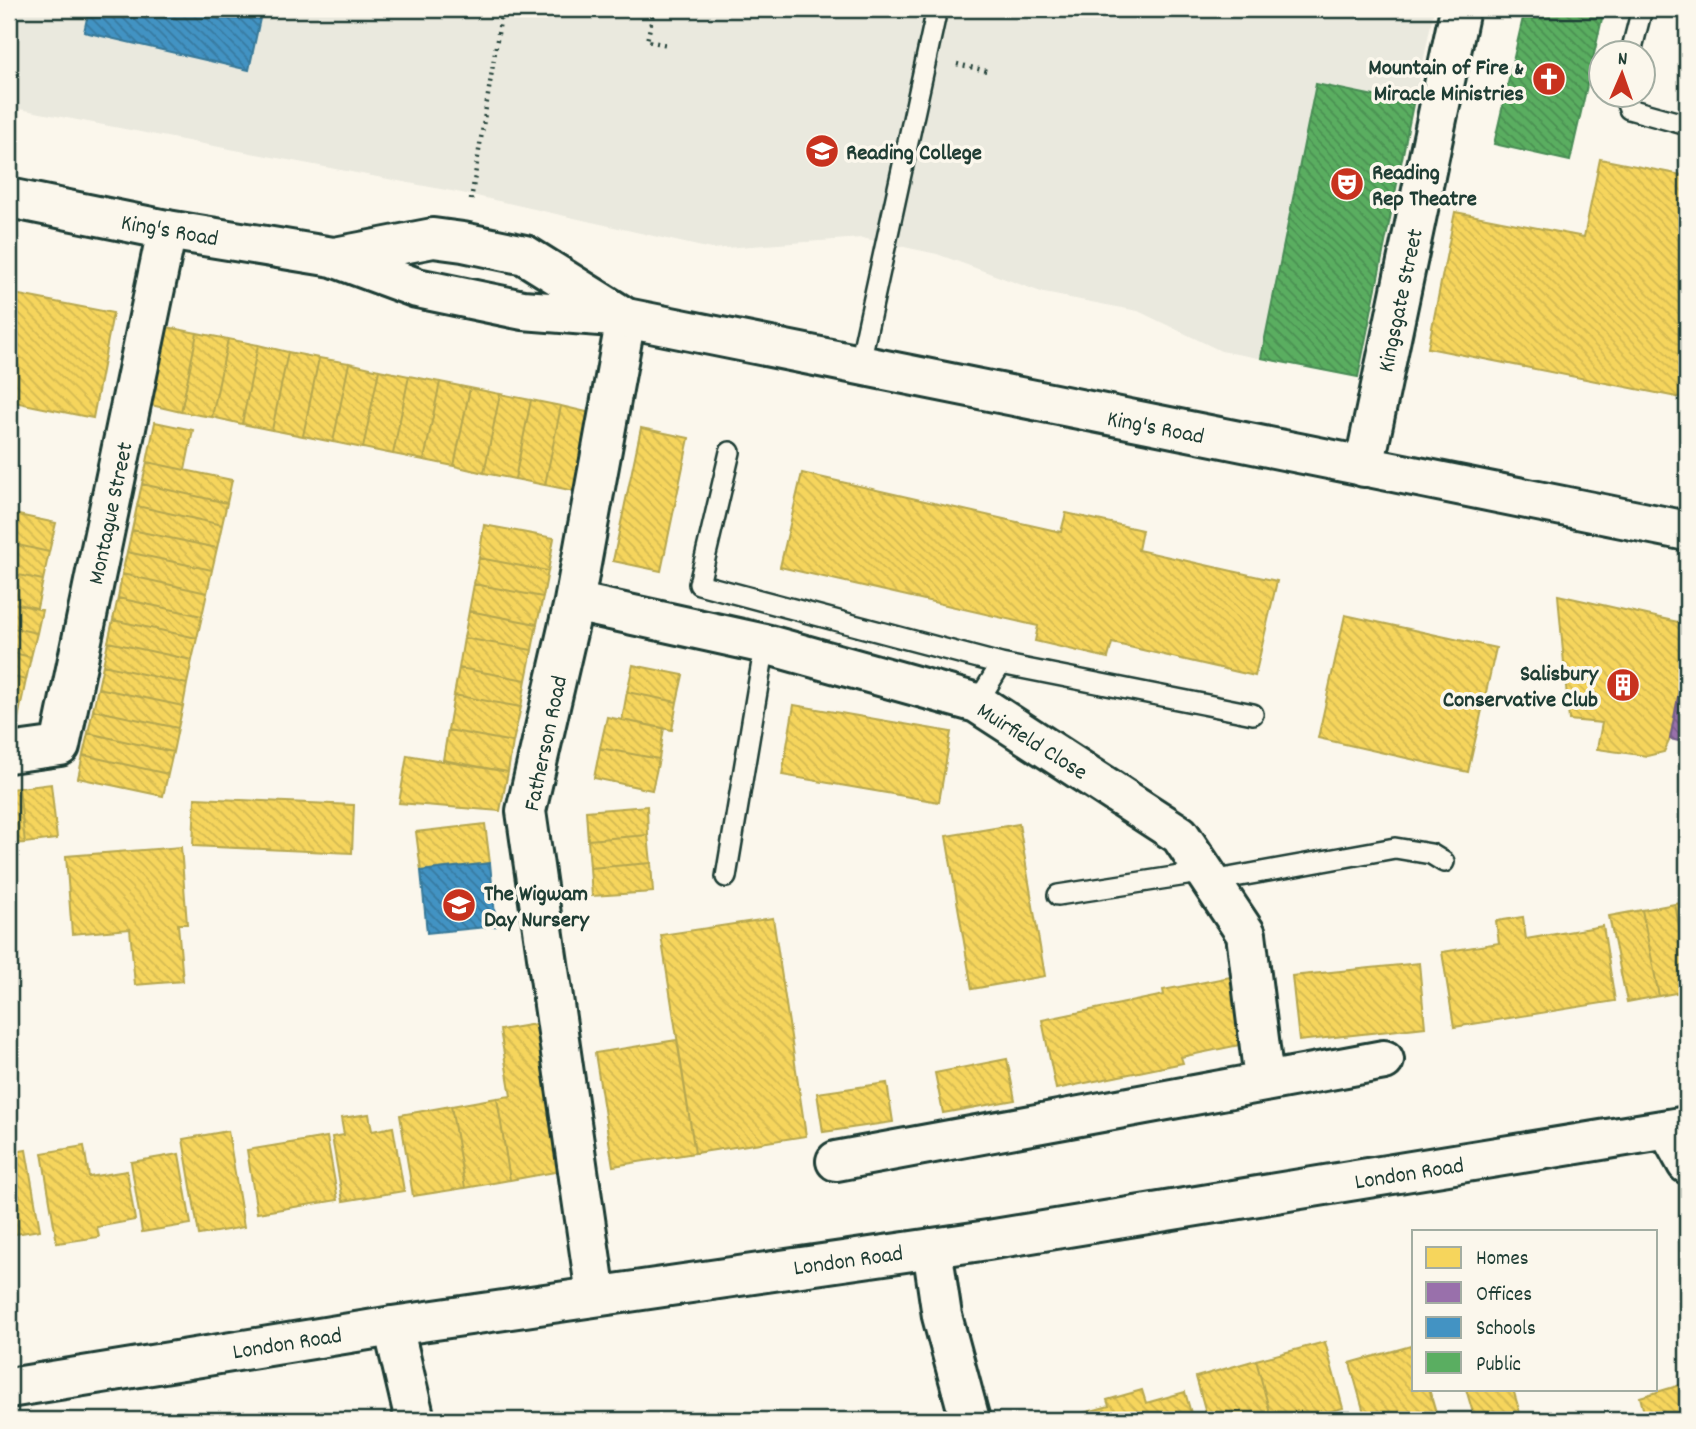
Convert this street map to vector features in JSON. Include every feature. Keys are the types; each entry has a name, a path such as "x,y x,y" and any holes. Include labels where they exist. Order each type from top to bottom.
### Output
{"street":[{"name":"Kingsgate Street","path":"1364,467 1460,9"},
{"name":"King's Road","path":"9,198 167,230 332,257 417,288 513,308 626,318 859,367 1687,531"},
{"name":"Montague Street","path":"9,753 60,746 167,230"},
{"name":"King's Road","path":"332,257 433,238 463,242 525,255 626,318"},
{"name":"Fatherson Road","path":"596,1295 526,811 574,602 626,318"},
{"name":"Muirfield Close","path":"574,602 765,643 977,703 1180,835 1246,934 1264,1080"},
{"path":"836,1161 1384,1060"},
{"name":"London Road","path":"9,1388 596,1295 932,1248 1677,1128"},
{"path":"1677,1128 1687,1164"},
{"path":"932,1248 942,1316 970,1420"},
{"path":"393,1326 415,1420"}],"lane":[{"path":"859,367 937,9"},
{"path":"1635,38 1642,9"},
{"path":"1629,108 1687,125"},
{"path":"730,452 699,584 1001,664 1252,714"},
{"path":"726,877 765,643"},
{"path":"977,703 1001,664"},
{"path":"1058,895 1395,848 1432,854 1444,862"}],"path":[{"path":"463,242 502,9"},
{"path":"654,9 647,41 668,45"},
{"path":"884,9 904,13"}],"shaded area":[{"name":"Reading College","path":"9,9 1434,9 1358,377 1221,351 1138,311 1044,293 937,254 862,238 711,249 472,195 9,107"}],"building: Homes":[{"path":"1600,159 1687,176 1687,399 1428,348 1455,212 1584,237"},
{"path":"9,293 113,313 93,418 9,401"},
{"path":"167,327 197,333 181,412 151,405"},
{"path":"197,333 228,339 212,417 181,412"},
{"path":"228,339 258,345 242,424 212,417"},
{"path":"258,345 288,352 272,430 242,424"},
{"path":"288,352 319,358 303,436 272,430"},
{"path":"319,358 349,363 333,442 303,436"},
{"path":"349,363 379,370 363,448 333,442"},
{"path":"379,370 409,376 393,454 363,448"},
{"path":"409,376 440,382 424,460 393,454"},
{"path":"440,382 470,388 454,466 424,460"},
{"path":"470,388 500,394 484,473 454,466"},
{"path":"500,394 531,400 515,479 484,473"},
{"path":"531,400 561,406 545,485 515,479"},
{"path":"561,406 591,413 575,491 545,485"},
{"path":"155,422 193,430 185,470 147,462"},
{"path":"641,428 689,438 661,571 613,561"},
{"path":"147,462 232,480 227,503 142,484"},
{"path":"802,473 1061,532 1066,513 1142,530 1138,550 1277,581 1255,676 1112,643 1108,658 1035,641 1038,626 780,567"},
{"path":"142,484 227,503 222,525 137,506"},
{"path":"137,506 222,525 217,548 132,530"},
{"path":"9,513 56,523 49,552 9,543"},
{"path":"484,525 554,538 548,571 479,558"},
{"path":"132,530 217,548 212,570 127,552"},
{"path":"9,543 49,552 43,580 9,573"},
{"path":"127,552 212,570 207,593 122,574"},
{"path":"479,558 548,571 543,597 474,584"},
{"path":"9,573 43,580 37,608 9,602"},
{"path":"122,574 207,593 202,616 118,598"},
{"path":"474,584 543,597 537,624 469,611"},
{"name":"Salisbury Conservative Club","path":"1558,595 1687,624 1687,650 1670,739 1664,752 1647,756 1597,749 1602,723 1569,720"},
{"path":"118,598 202,616 197,638 113,620"},
{"path":"9,602 42,610 37,633 9,627"},
{"path":"469,611 537,624 532,650 464,638"},
{"path":"1345,615 1496,648 1468,772 1318,738"},
{"path":"113,620 197,638 192,660 108,642"},
{"path":"9,627 37,633 31,657 9,652"},
{"path":"464,638 532,650 526,680 459,668"},
{"path":"108,642 192,660 187,684 103,665"},
{"path":"9,652 31,657 26,680 9,676"},
{"path":"103,665 187,684 183,706 98,688"},
{"path":"633,665 683,675 677,702 627,692"},
{"path":"459,668 526,680 521,707 454,695"},
{"path":"9,676 26,680 21,704 9,701"},
{"path":"98,688 183,706 178,728 93,710"},
{"path":"627,692 677,702 672,730 622,720"},
{"path":"454,695 521,707 513,742 448,730"},
{"path":"9,701 21,704 16,728 9,728"},
{"path":"794,705 951,732 939,802 782,775"},
{"path":"93,710 178,728 173,752 88,733"},
{"path":"607,717 664,728 659,759 600,748"},
{"path":"448,730 513,742 508,772 443,760"},
{"path":"88,733 173,752 168,774 83,755"},
{"path":"600,748 659,759 652,790 594,778"},
{"path":"83,755 168,774 163,796 78,778"},
{"path":"407,755 508,772 500,811 399,803"},
{"path":"51,784 57,839 25,843 19,788"},
{"path":"19,788 25,843 9,844 9,789"},
{"path":"195,798 354,805 352,853 193,846"},
{"path":"647,806 648,835 588,840 586,811"},
{"path":"485,824 490,863 421,871 416,832"},
{"path":"1019,824 1045,976 972,989 946,836"},
{"path":"648,835 651,863 590,868 588,840"},
{"path":"181,847 187,924 178,924 183,981 135,985 130,929 72,934 66,856"},
{"path":"651,863 653,892 592,896 590,868"},
{"path":"1687,902 1687,969 1675,904"},
{"path":"1675,904 1687,969 1687,991 1659,996 1642,910"},
{"path":"1642,910 1659,996 1627,1002 1609,916"},
{"path":"1523,917 1526,939 1603,926 1615,1001 1454,1027 1442,952 1499,943 1496,921"},
{"path":"773,918 806,1136 695,1153 661,935"},
{"path":"1419,963 1425,1027 1299,1041 1292,976"},
{"path":"1241,975 1254,1042 1181,1057 1183,1063 1056,1089 1042,1020 1164,995 1163,990"},
{"path":"536,1024 561,1171 510,1180 497,1098 511,1096 500,1030"},
{"path":"677,1040 695,1153 613,1166 595,1053"},
{"path":"1007,1059 1015,1100 943,1113 935,1073"},
{"path":"887,1083 893,1122 823,1132 817,1093"},
{"path":"497,1098 510,1180 465,1188 451,1106"},
{"path":"451,1106 465,1188 413,1196 400,1115"},
{"path":"369,1114 372,1131 393,1127 404,1191 343,1201 332,1137 344,1135 341,1118"},
{"path":"228,1131 244,1227 199,1235 183,1139"},
{"path":"327,1137 338,1200 257,1213 247,1150"},
{"path":"84,1146 89,1177 127,1171 135,1220 97,1227 99,1237 57,1243 42,1153"},
{"path":"26,1150 40,1230 9,1235 9,1153"},
{"path":"179,1154 191,1224 142,1232 131,1162"},
{"path":"1325,1342 1343,1408 1297,1420 1272,1420 1256,1360"},
{"path":"1412,1346 1412,1390 1429,1390 1438,1420 1366,1420 1350,1363"},
{"path":"1256,1360 1272,1420 1208,1420 1196,1377"},
{"path":"1687,1383 1687,1420 1646,1420 1640,1397"},
{"path":"1142,1390 1146,1403 1185,1392 1193,1420 1058,1420 1109,1406 1107,1400"},
{"path":"1466,1390 1513,1390 1522,1420 1475,1420"}],"building: Offices":[{"path":"1687,650 1687,743 1670,739"}],"building: Schools":[{"path":"89,9 262,9 249,70 84,32"},
{"name":"The Wigwam Day Nursery","path":"490,863 496,926 427,933 421,871"}],"building: Public":[{"name":"Mountain of Fire & Miracle Ministries","path":"1525,9 1581,9 1603,14 1598,38 1588,38 1588,81 1570,161 1494,144"},
{"name":"Reading Rep Theatre","path":"1316,84 1413,104 1358,377 1261,358"}],"place":[{"name":"Mountain of Fire & Miracle Ministries","path":"1549,79"},
{"name":"Reading College","path":"822,151"},
{"name":"Reading Rep Theatre","path":"1347,184"},
{"name":"Salisbury Conservative Club","path":"1623,685"},
{"name":"The Wigwam Day Nursery","path":"459,905"}]}
